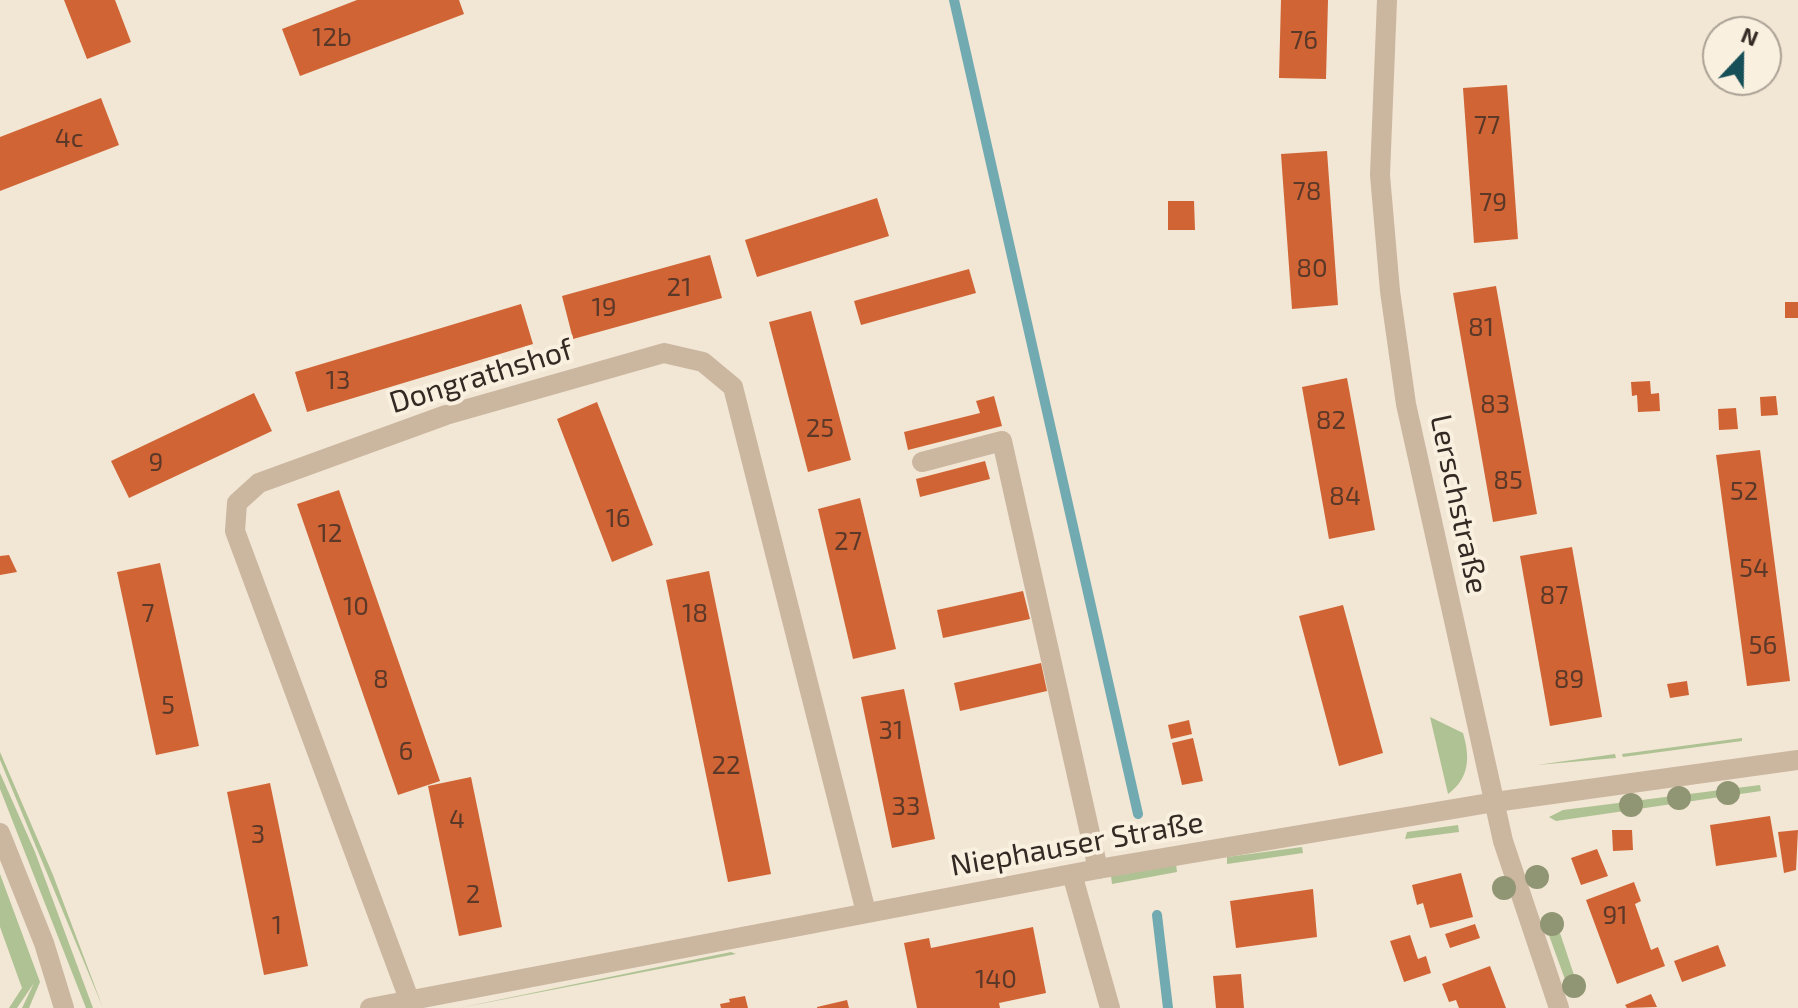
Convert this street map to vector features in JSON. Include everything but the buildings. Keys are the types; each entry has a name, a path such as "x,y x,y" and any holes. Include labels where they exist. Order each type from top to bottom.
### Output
{"street":[{"name":"Lerschstraße","path":"1387,0 1380,175 1390,291 1406,404 1503,841 1559,1008"},
{"name":"Dongrathshof","path":"409,999 235,531 237,503 259,483 446,415 664,353 703,362 733,387 866,912"},
{"path":"922,462 1002,441 1098,869"},
{"name":"Niephauser Straße","path":"370,1008 1098,869 1495,802 1798,760"},
{"path":"0,833 44,943 64,1008"},
{"path":"1072,874 1110,1008"}],"green space":[{"path":"1430,717 1463,733 1466,766 1461,781 1448,794"},
{"path":"1742,738 1742,741 1623,757 1622,754"},
{"path":"0,752 53,875 103,1008 0,760"},
{"path":"1615,754 1616,758 1537,765"},
{"path":"0,773 35,852 93,1008 86,1008 0,789"},
{"path":"1760,785 1761,791 1556,821 1549,817 1563,810"},
{"path":"1458,825 1459,832 1405,839 1407,832"},
{"path":"1302,847 1303,853 1227,864 1227,857"},
{"path":"1176,864 1177,872 1112,884 1111,876"},
{"path":"0,874 40,982 29,1008 22,1008 34,983 17,1008 9,1008 22,988 0,927"},
{"path":"1554,915 1579,990 1570,993 1543,919"},
{"path":"731,952 736,954 459,1008 483,1003"}],"waterway":[{"path":"954,0 1138,814"},
{"path":"1157,915 1168,1008"}]}
